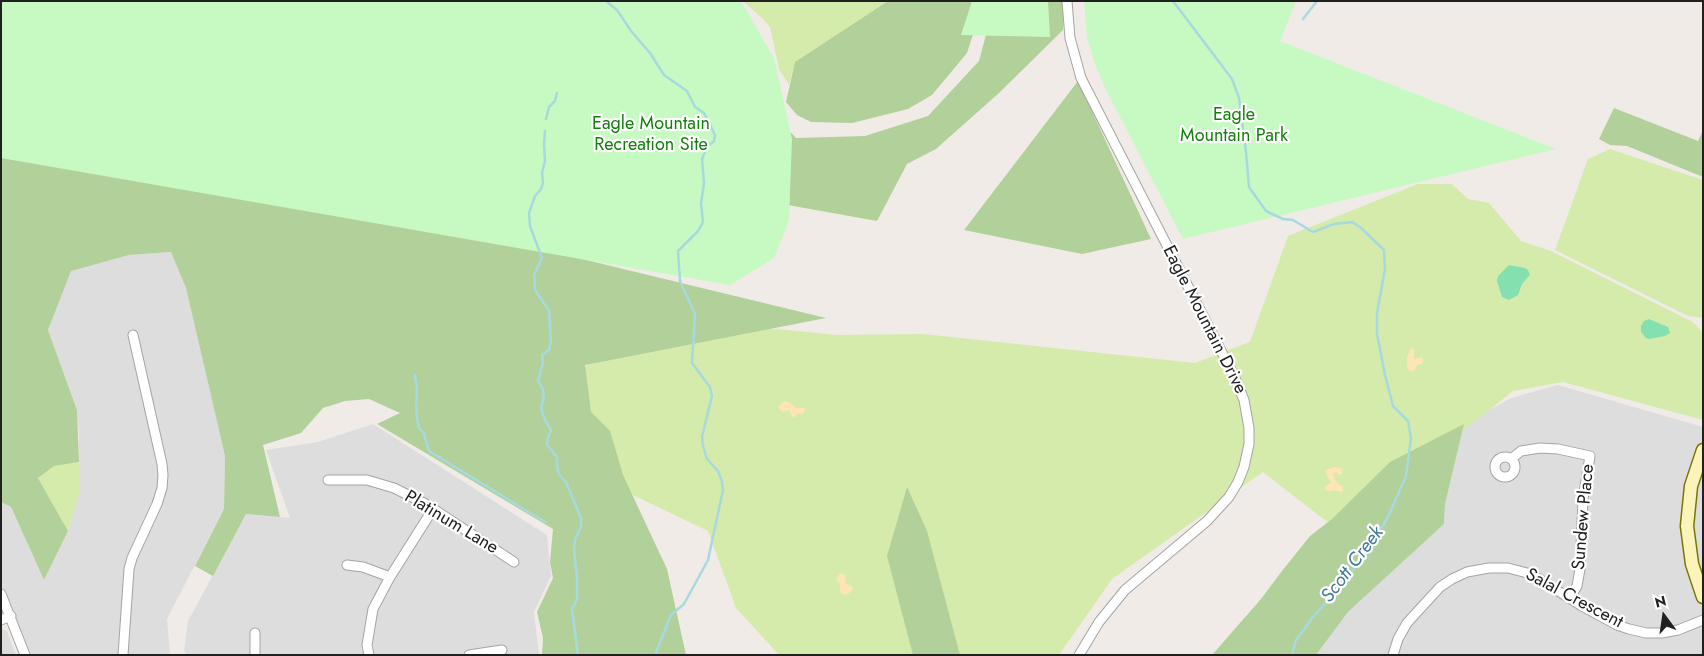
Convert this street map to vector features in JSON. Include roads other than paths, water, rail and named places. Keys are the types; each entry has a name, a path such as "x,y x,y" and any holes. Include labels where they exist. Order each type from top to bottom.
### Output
{"street":[{"name":"Eagle Mountain Drive","path":"1067,1 1070,38 1081,78 1234,376 1244,400 1250,428 1244,467 1229,497 1207,521 1134,582 1119,597 1098,622 1080,655"},
{"path":"123,655 129,569 160,495 163,475 133,335"},
{"name":"Sundew Place","path":"1511,460 1521,451 1540,448 1558,449 1590,456 1583,499 1580,569 1576,586 1570,598"},
{"path":"1703,450 1691,486 1687,526 1692,564 1703,597"},
{"name":"Platinum Lane","path":"328,480 367,480 394,488 426,504 514,562"},
{"path":"369,655 368,645 374,609 390,577 433,509"},
{"path":"347,565 363,567 390,577"},
{"name":"Salal Crescent","path":"1393,655 1402,631 1428,599 1447,582 1467,572 1489,568 1517,570 1531,574 1617,624 1646,633 1678,630 1703,620"},
{"path":"1,594 25,655"},
{"path":"1,620 11,616"},
{"path":"255,633 255,655"},
{"path":"469,655 502,650"}],"waterway":[{"path":"606,1 617,10 631,31 650,53 664,75 687,91 695,107 704,113 715,135 714,141 707,147 702,159 704,183 701,204 703,222 698,231 678,251 680,281 695,314 692,363 710,387 712,396 702,437 703,446 707,459 718,471 723,490 708,560 684,604 671,615 655,655"},
{"name":"Scott Creek","path":"1173,1 1232,79 1239,98 1249,187 1266,211 1283,219 1293,220 1313,232 1334,224 1352,222 1360,227 1384,250 1385,269 1377,313 1377,334 1393,406 1408,421 1411,438 1406,476 1388,517 1365,555 1296,640 1292,655"},
{"path":"1303,19 1317,1"},
{"path":"546,119 549,107 555,101 557,93"},
{"path":"545,131 543,183 535,196 529,213 530,226 542,258 534,275 535,290 549,311 551,341 549,350 542,355 543,363 538,380 543,390 544,399 541,407 544,418 551,430 547,445 557,457 559,474 566,482 581,518 581,527 575,540 574,550 577,600 572,609 578,655"},
{"path":"415,375 417,418 419,428 424,434 429,451 545,522"}],"park label":[{"name":"Eagle Mountain Park","path":"1234,126"},
{"name":"Eagle Mountain Recreation Site","path":"651,135"}]}
